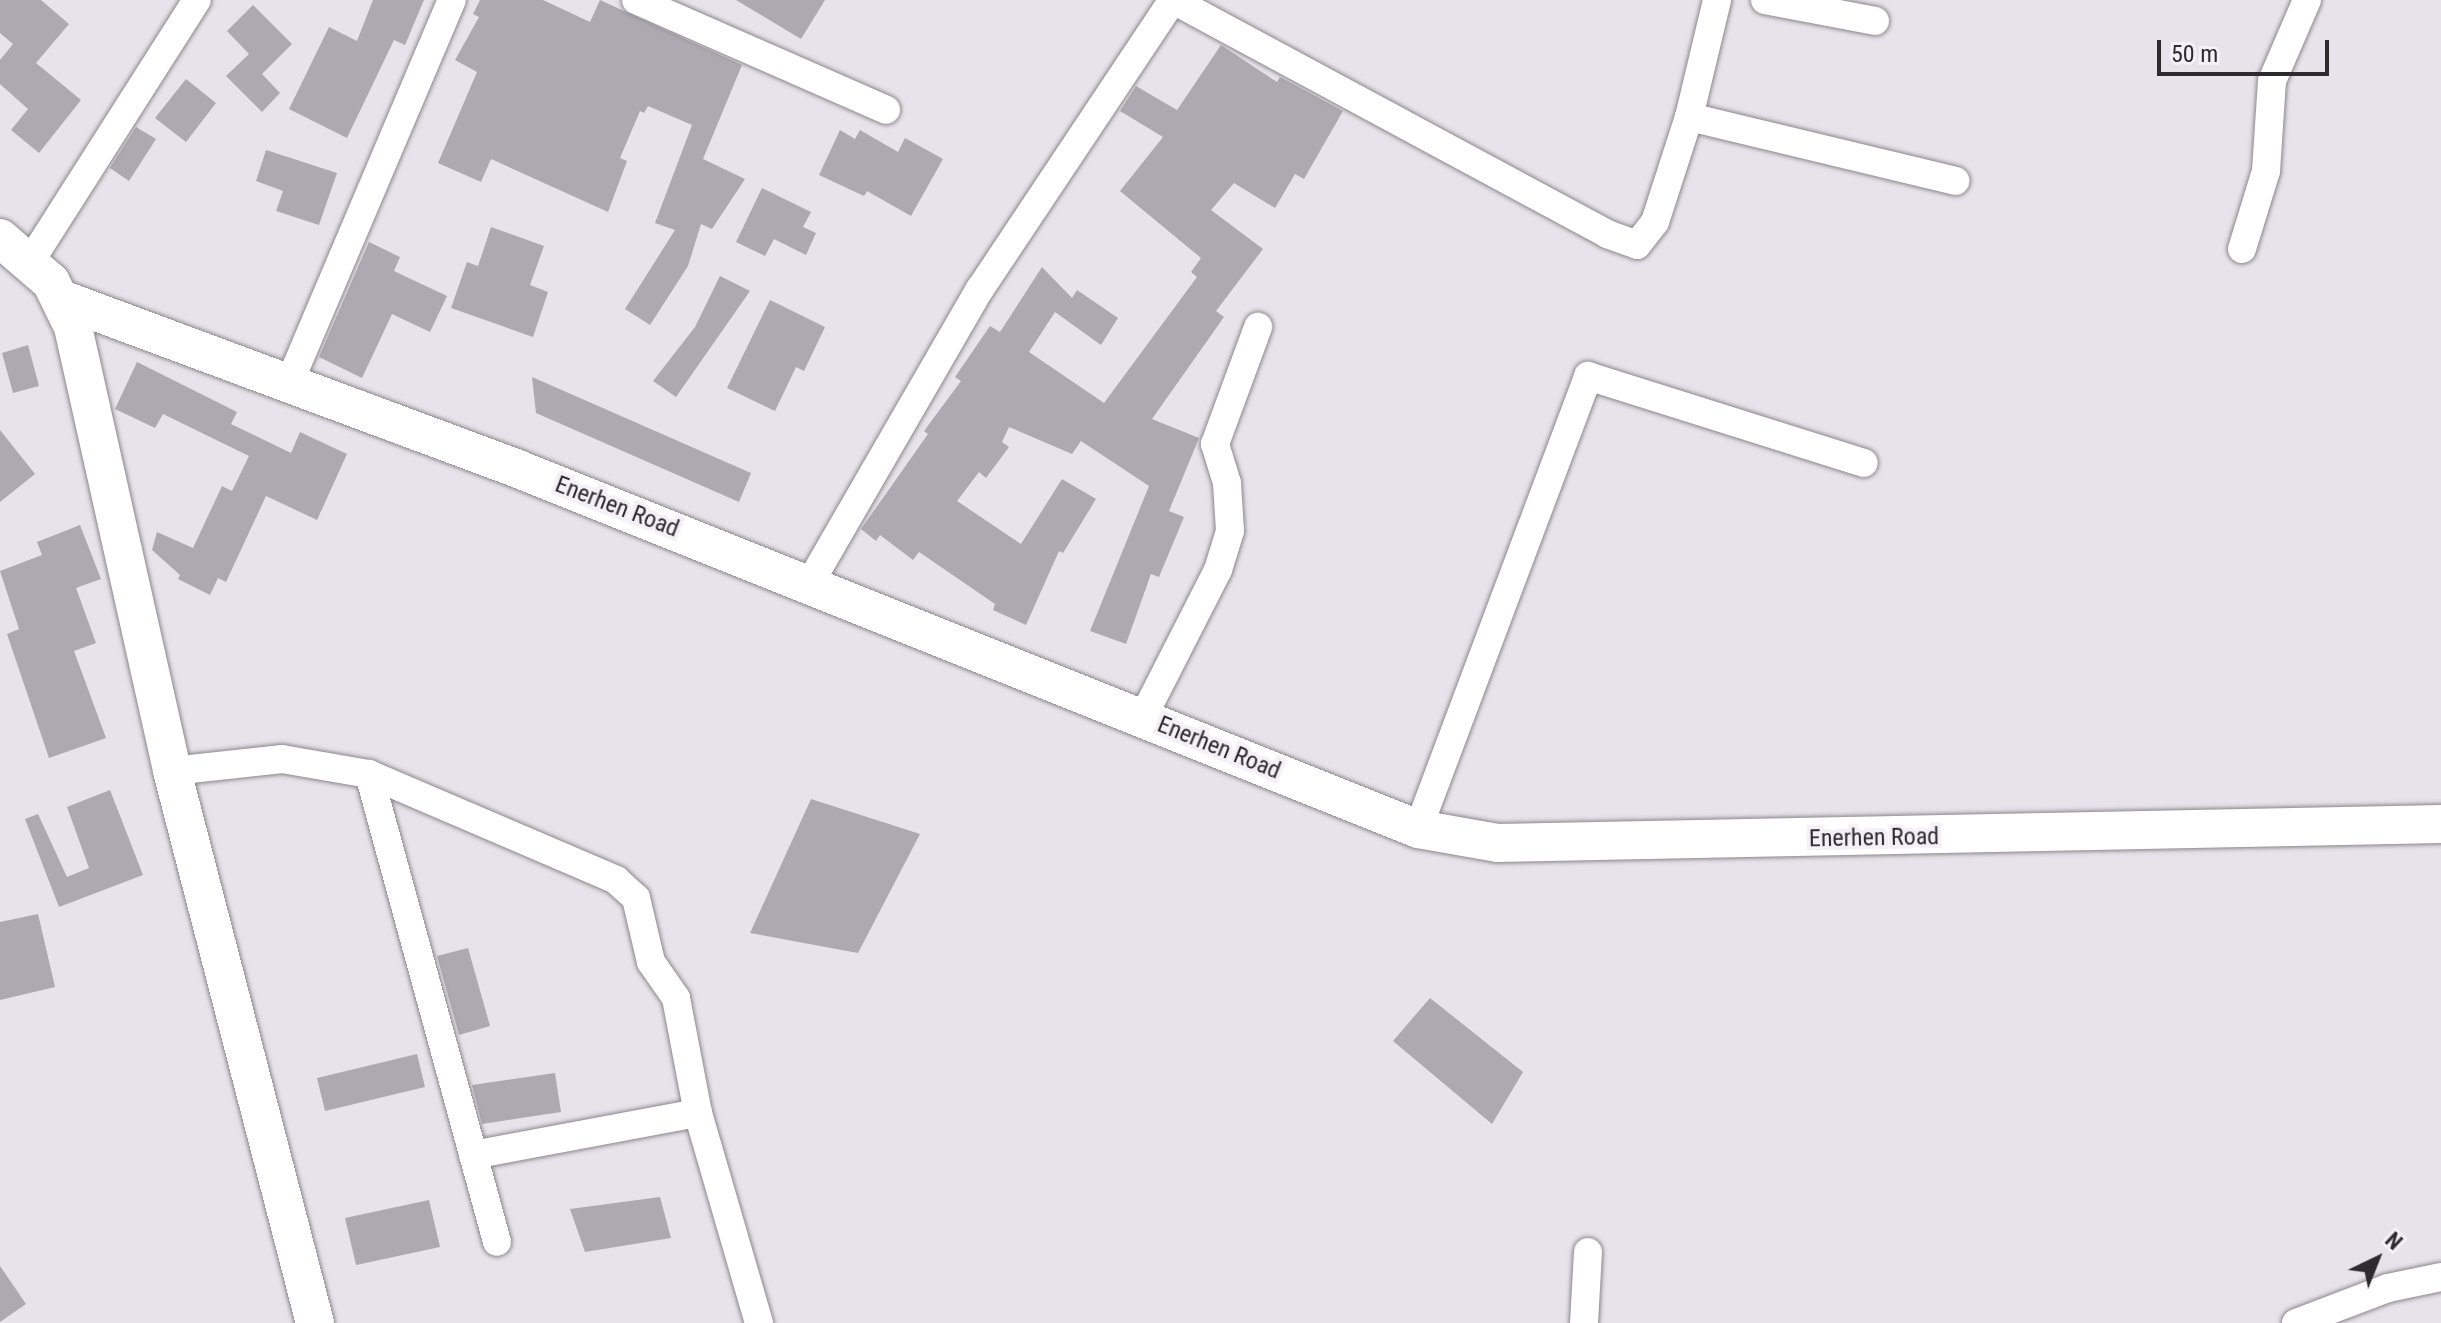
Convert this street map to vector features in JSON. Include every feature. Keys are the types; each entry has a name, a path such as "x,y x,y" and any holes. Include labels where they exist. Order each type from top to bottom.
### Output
{"street":[{"path":"28,265 197,0"},
{"path":"288,386 452,0"},
{"path":"636,0 886,110"},
{"path":"810,583 980,289 1173,0 1637,245 1655,222 1689,117 1717,0"},
{"path":"1765,0 1875,21"},
{"path":"2242,249 2266,171 2272,81 2307,0"},
{"path":"1689,117 1955,181"},
{"path":"0,238 64,300 172,771 315,1323"},
{"name":"Enerhen Road","path":"64,300 810,583 1418,829 1498,843 2441,824"},
{"path":"1143,717 1218,570 1230,531 1227,483 1215,444 1258,327"},
{"path":"1418,829 1588,376 1864,463"},
{"path":"172,771 282,759 369,774 616,880 636,898 651,962 676,998 698,1113 759,1323"},
{"path":"369,774 497,1242"},
{"path":"473,1155 698,1113"},
{"path":"1584,1323 1588,1252"},
{"path":"2296,1323 2388,1288 2441,1277"}],"building":[{"path":"0,0 41,0 69,24 36,63 81,100 39,153 11,130 28,109 0,84 0,60 13,44 0,33"},
{"path":"373,0 424,0 405,45 394,40 347,138 289,109 329,27 357,41"},
{"path":"480,0 543,0 590,22 600,0 742,65 703,159 745,179 712,229 701,224 688,266 650,325 625,309 675,230 655,223 692,125 648,106 644,113 640,111 620,158 627,161 608,212 491,159 481,182 438,163 477,72 455,60 479,17 473,14"},
{"path":"736,0 825,0 801,39"},
{"path":"253,5 292,44 262,74 280,93 262,112 226,76 249,54 227,31"},
{"path":"1221,45 1277,82 1280,77 1343,111 1304,179 1295,174 1275,208 1234,183 1211,210 1263,249 1216,311 1224,317 1152,419 1199,438 1169,511 1184,517 1159,577 1151,574 1126,644 1090,631 1149,486 1081,441 1072,454 1009,427 1002,442 1009,447 986,478 979,472 957,501 1021,544 1062,479 1096,499 1063,553 1059,551 1026,625 993,610 995,604 919,552 913,560 880,535 876,541 861,529 928,434 924,431 961,381 955,377 990,326 1000,332 1042,267 1072,298 1077,290 1118,318 1101,345 1055,312 1029,352 1104,403 1197,277 1191,272 1201,258 1120,191 1163,137 1120,111 1136,86 1177,110"},
{"path":"186,79 216,103 186,142 155,118"},
{"path":"136,127 156,139 129,181 110,168"},
{"path":"840,130 855,139 860,130 898,152 905,138 943,159 911,216 867,191 864,196 819,175"},
{"path":"266,150 337,173 319,225 276,211 283,191 256,181"},
{"path":"762,188 811,212 803,227 816,233 806,255 774,239 765,256 736,242"},
{"path":"491,227 544,246 530,285 548,292 533,337 451,308 467,262 478,266"},
{"path":"369,242 400,257 394,271 447,296 430,332 392,314 362,378 319,357"},
{"path":"720,276 750,291 676,397 653,381 695,327"},
{"path":"770,300 825,327 804,371 796,367 775,411 727,388"},
{"path":"28,345 39,386 13,393 2,353"},
{"path":"137,362 237,412 231,424 291,453 300,432 347,454 317,520 266,496 226,582 218,578 210,595 178,579 180,575 152,550 157,532 193,548 222,486 232,491 249,456 163,414 155,428 115,409"},
{"path":"532,377 751,473 739,502 536,413"},
{"path":"0,430 35,474 0,502"},
{"path":"80,525 101,579 76,588 96,643 74,651 106,738 49,758 7,634 19,629 0,571 42,555 37,542"},
{"path":"110,790 143,875 59,907 25,819 38,814 67,877 89,868 67,807"},
{"path":"811,799 920,834 858,953 750,933"},
{"path":"38,914 55,987 0,1000 0,922"},
{"path":"468,948 490,1026 459,1035 437,956"},
{"path":"1430,998 1523,1072 1492,1124 1393,1041"},
{"path":"417,1054 425,1087 325,1111 317,1078"},
{"path":"555,1073 561,1112 482,1124 472,1085"},
{"path":"660,1197 671,1238 585,1252 570,1209"},
{"path":"429,1200 440,1247 356,1265 345,1218"},
{"path":"0,1266 26,1304 0,1322"}]}
